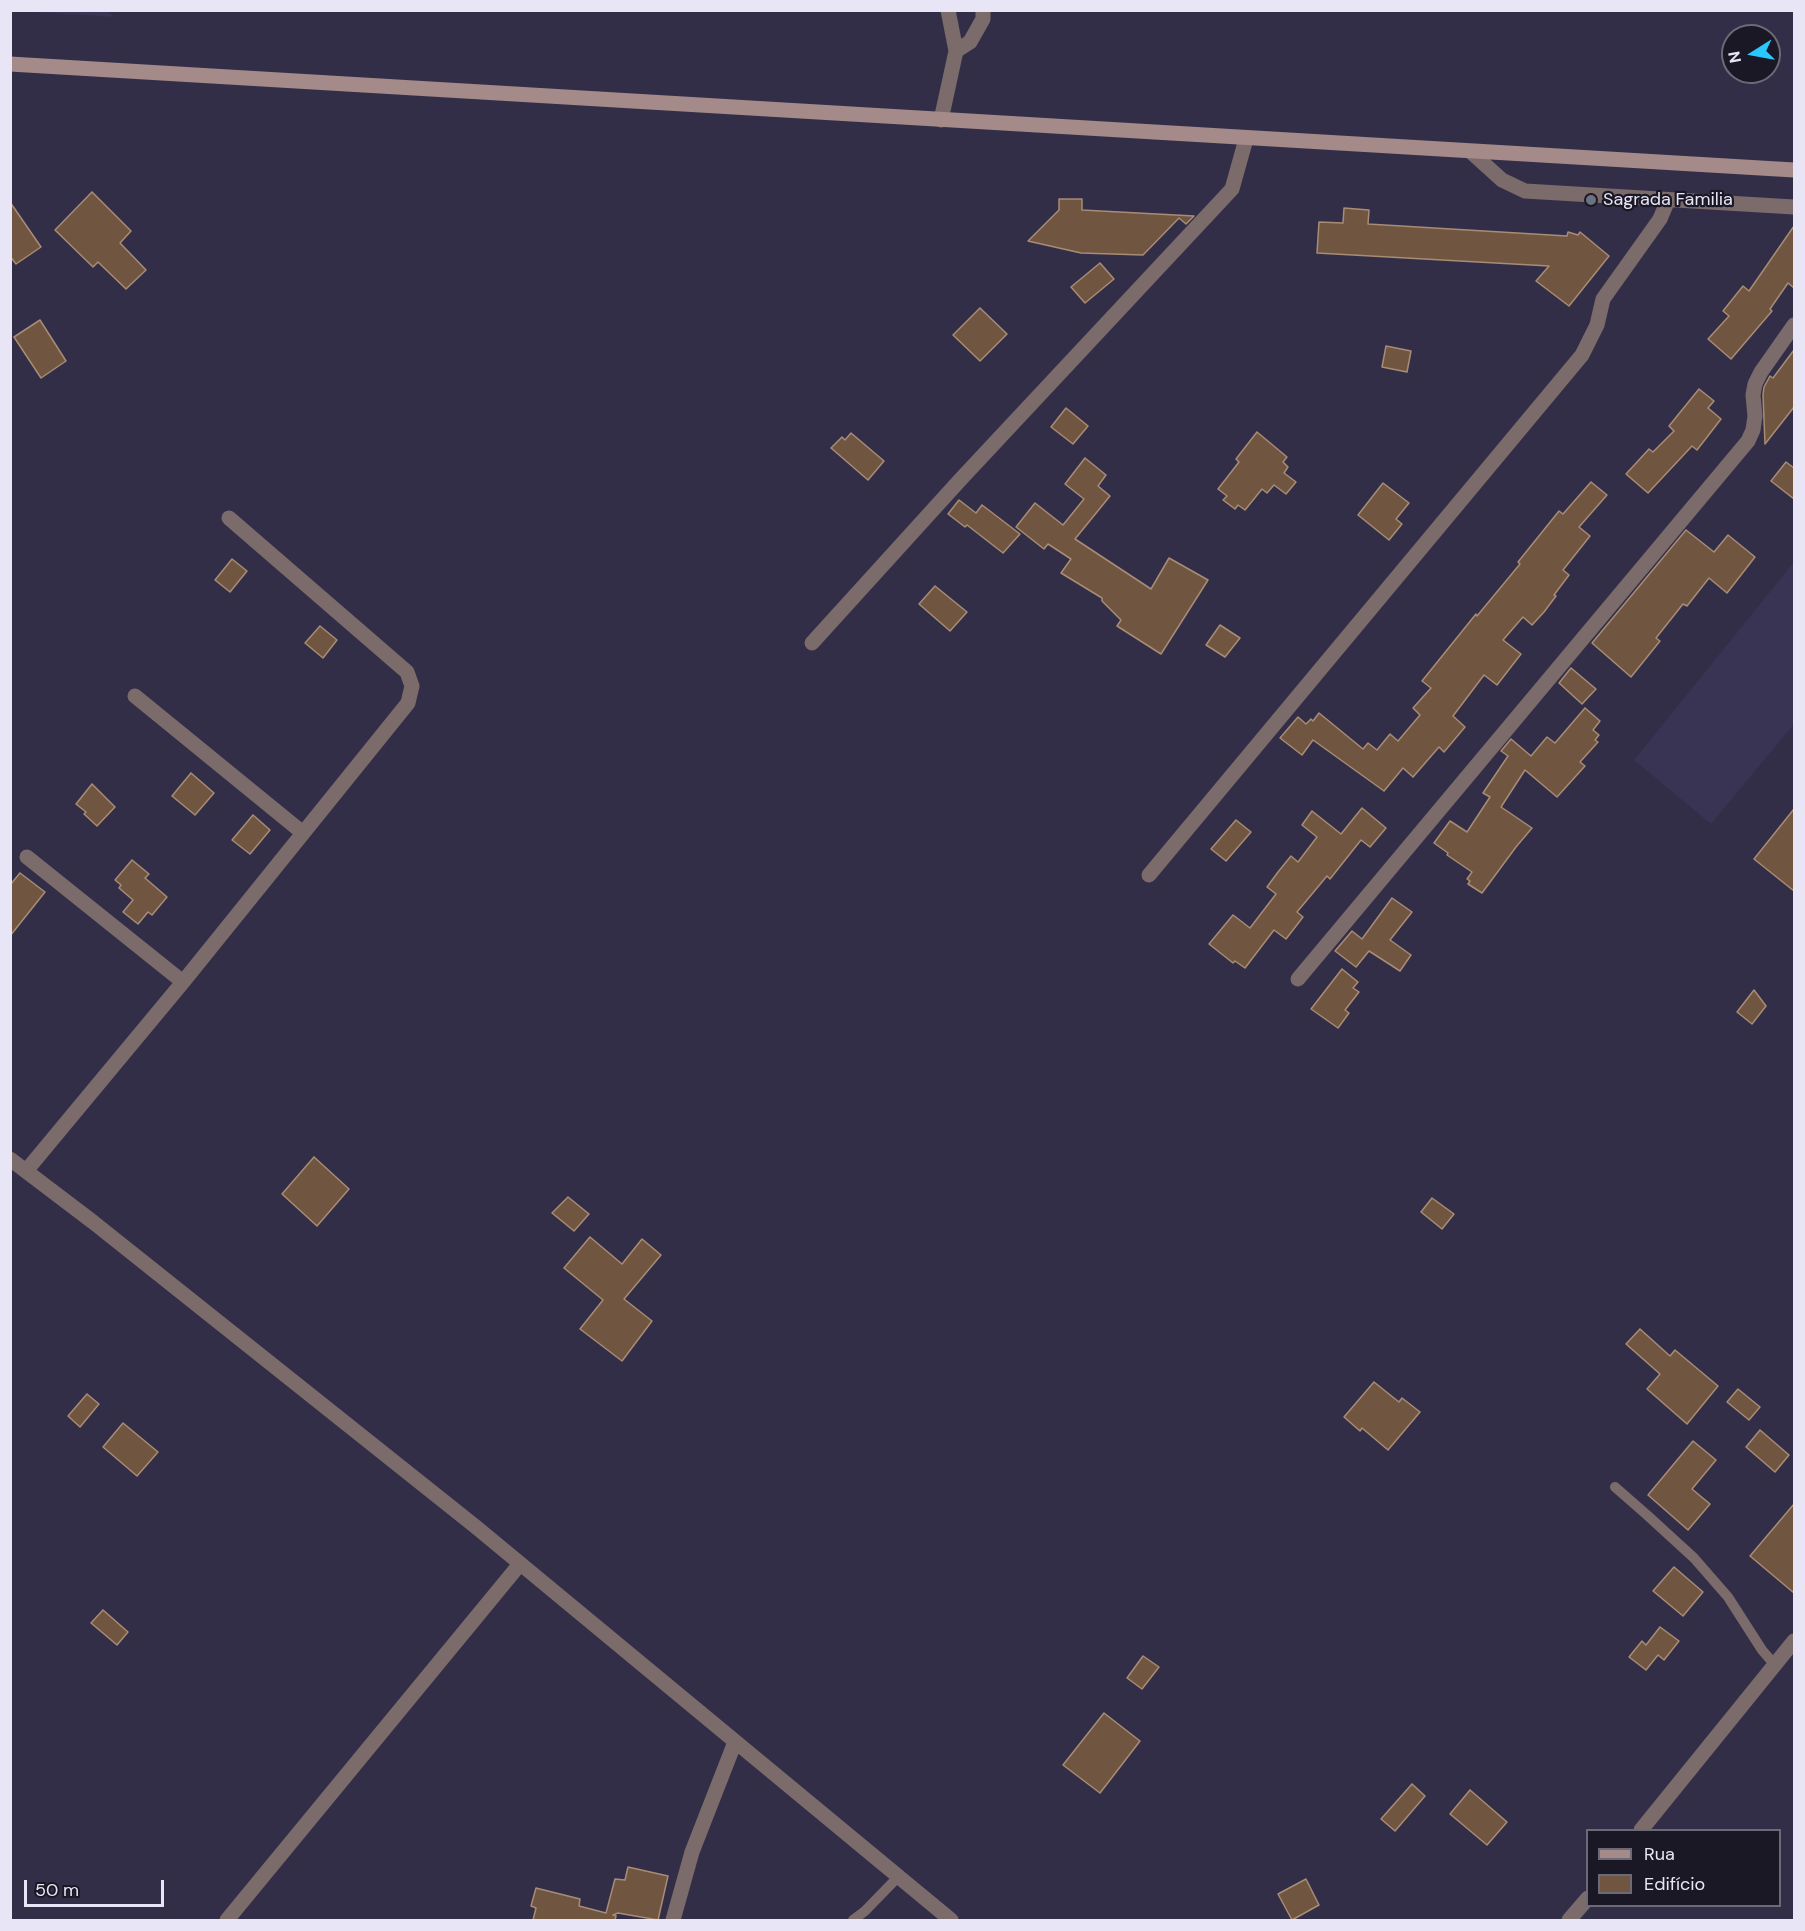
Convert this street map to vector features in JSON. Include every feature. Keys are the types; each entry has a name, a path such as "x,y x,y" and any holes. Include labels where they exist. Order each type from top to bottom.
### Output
{"main road":[{"path":"10,64 1794,170"}],"street":[{"path":"941,120 956,51 948,10"},
{"path":"956,51 970,42 982,19 983,10"},
{"path":"812,643 960,480 1232,189 1246,139"},
{"path":"1471,152 1502,180 1525,191 1794,207"},
{"path":"1149,875 1581,355 1597,325 1603,299 1660,219 1668,200"},
{"path":"1298,979 1748,441 1753,430 1755,416 1753,395 1755,384 1794,326"},
{"path":"26,1171 183,982 408,703 412,686 407,672 229,518"},
{"path":"135,696 303,833"},
{"path":"27,856 183,982"},
{"path":"10,1159 93,1222 520,1564 951,1920"},
{"path":"226,1920 520,1564"},
{"path":"1642,1829 1794,1641"},
{"path":"673,1920 692,1852 735,1742"},
{"path":"1569,1920 1586,1899"}],"lane":[{"path":"1615,1487 1694,1558 1728,1597 1774,1665"},
{"path":"853,1920 898,1877"}],"shaded area":[{"path":"20,11 108,11 114,17"},
{"path":"1794,562 1794,724 1711,824 1634,760"}],"building":[{"path":"92,192 131,231 120,243 146,270 126,289 98,262 93,267 55,230"},
{"path":"1059,199 1082,199 1082,210 1194,216 1186,224 1179,218 1143,255 1081,253 1028,241 1059,210"},
{"path":"10,202 41,247 16,264 10,256"},
{"path":"1344,208 1369,210 1368,224 1567,236 1568,232 1578,235 1580,232 1609,256 1569,306 1536,281 1549,266 1317,253 1319,222 1343,223"},
{"path":"1794,226 1794,288 1788,283 1770,309 1772,311 1731,359 1708,339 1729,316 1723,311 1743,286 1749,291"},
{"path":"1100,263 1114,279 1085,303 1071,287"},
{"path":"980,308 1007,334 980,361 953,335"},
{"path":"40,320 66,361 41,378 14,337"},
{"path":"1386,346 1411,351 1407,372 1382,367"},
{"path":"1794,350 1794,407 1765,444 1764,387 1770,376 1773,378"},
{"path":"1699,389 1714,401 1708,408 1721,419 1697,450 1692,446 1648,493 1626,474 1649,449 1653,452 1674,431 1669,426"},
{"path":"1066,408 1088,426 1073,444 1051,427"},
{"path":"1257,432 1287,457 1283,462 1288,467 1284,473 1296,482 1286,494 1274,485 1267,493 1262,489 1245,510 1238,505 1235,509 1223,500 1227,496 1218,489 1239,462 1236,459"},
{"path":"851,433 884,461 868,480 831,448 842,437 845,440"},
{"path":"1085,458 1106,475 1098,486 1110,496 1075,539 1151,589 1169,558 1208,580 1161,654 1117,626 1121,620 1102,601 1102,598 1061,573 1071,559 1048,544 1044,549 1016,527 1035,503 1063,525 1084,499 1065,484"},
{"path":"1786,462 1794,468 1794,499 1771,481"},
{"path":"1591,482 1607,495 1579,527 1590,536 1563,570 1569,575 1554,595 1556,596 1532,625 1523,617 1503,640 1521,654 1497,685 1484,675 1453,716 1465,727 1444,752 1439,747 1413,777 1403,768 1384,791 1313,740 1302,755 1280,738 1298,717 1306,724 1311,719 1313,721 1319,713 1363,749 1368,743 1377,750 1390,734 1398,741 1420,715 1413,708 1431,688 1422,681 1520,564 1518,562 1559,511 1563,514"},
{"path":"1383,483 1409,503 1396,519 1402,524 1389,540 1358,515"},
{"path":"959,500 976,513 982,505 1020,534 1003,553 967,525 965,527 948,514"},
{"path":"1686,530 1714,552 1728,535 1755,557 1727,593 1709,578 1687,606 1683,604 1656,638 1660,641 1631,677 1592,643"},
{"path":"232,559 247,571 230,592 215,580"},
{"path":"935,586 967,612 950,631 919,604"},
{"path":"1220,625 1240,638 1225,657 1206,645"},
{"path":"320,626 337,640 323,658 305,643"},
{"path":"1571,668 1596,689 1582,704 1559,683"},
{"path":"1585,708 1600,721 1593,730 1599,735 1595,740 1598,742 1580,762 1585,766 1557,797 1525,770 1501,807 1532,828 1482,893 1468,884 1470,881 1467,879 1472,872 1434,843 1450,821 1467,832 1490,797 1483,793 1508,756 1501,751 1511,739 1531,756 1547,737 1555,743"},
{"path":"191,773 214,793 195,815 172,796"},
{"path":"92,784 115,807 97,826 76,804"},
{"path":"1362,808 1386,828 1370,847 1361,840 1330,879 1327,876 1297,912 1303,917 1286,939 1274,930 1245,968 1235,961 1233,963 1209,944 1233,915 1250,928 1276,894 1267,887 1278,872 1291,856 1298,862 1317,837 1302,825 1312,811 1341,834"},
{"path":"1794,809 1794,891 1754,859"},
{"path":"253,815 270,830 250,854 232,840"},
{"path":"1236,820 1251,832 1226,861 1211,849"},
{"path":"132,860 149,874 145,878 167,897 152,915 148,912 138,924 123,912 133,900 119,888 121,885 115,880"},
{"path":"20,873 45,892 10,936 10,885"},
{"path":"1392,898 1412,912 1390,940 1411,955 1400,971 1369,951 1356,967 1335,951 1352,931 1362,939"},
{"path":"1342,969 1358,982 1353,988 1359,992 1345,1010 1349,1013 1338,1028 1311,1009"},
{"path":"1754,990 1766,1006 1752,1024 1737,1012"},
{"path":"314,1157 349,1189 317,1226 282,1194"},
{"path":"568,1197 589,1214 574,1231 552,1213"},
{"path":"1432,1198 1454,1214 1442,1229 1421,1212"},
{"path":"590,1237 622,1264 642,1239 661,1255 624,1299 652,1321 622,1361 580,1329 603,1300 564,1268"},
{"path":"1640,1329 1670,1356 1675,1350 1718,1386 1687,1424 1647,1389 1660,1374 1626,1344"},
{"path":"1374,1382 1399,1402 1402,1398 1420,1412 1388,1450 1362,1428 1360,1431 1344,1417"},
{"path":"1738,1389 1760,1407 1749,1420 1727,1402"},
{"path":"87,1394 99,1404 80,1427 68,1416"},
{"path":"123,1423 158,1452 137,1476 103,1447"},
{"path":"1760,1430 1789,1455 1775,1472 1746,1447"},
{"path":"1693,1441 1716,1460 1692,1489 1710,1504 1688,1530 1648,1495"},
{"path":"1794,1504 1794,1593 1750,1556"},
{"path":"1674,1567 1703,1592 1683,1616 1653,1591"},
{"path":"103,1610 128,1632 117,1645 91,1623"},
{"path":"1660,1627 1679,1641 1664,1660 1658,1655 1646,1670 1629,1657 1642,1641 1646,1645"},
{"path":"1143,1656 1159,1667 1142,1689 1127,1678"},
{"path":"1104,1713 1140,1741 1100,1793 1063,1765"},
{"path":"1412,1784 1425,1796 1395,1831 1381,1819"},
{"path":"1470,1790 1507,1822 1487,1845 1450,1814"},
{"path":"628,1867 668,1876 658,1920 618,1913 613,1915 616,1916 615,1920 533,1920 536,1908 531,1906 536,1888 580,1899 579,1906 606,1913 615,1879 625,1880"},
{"path":"1306,1879 1319,1905 1292,1920 1278,1894"}],"place":[{"name":"Sagrada Familia","path":"1591,200"}]}
